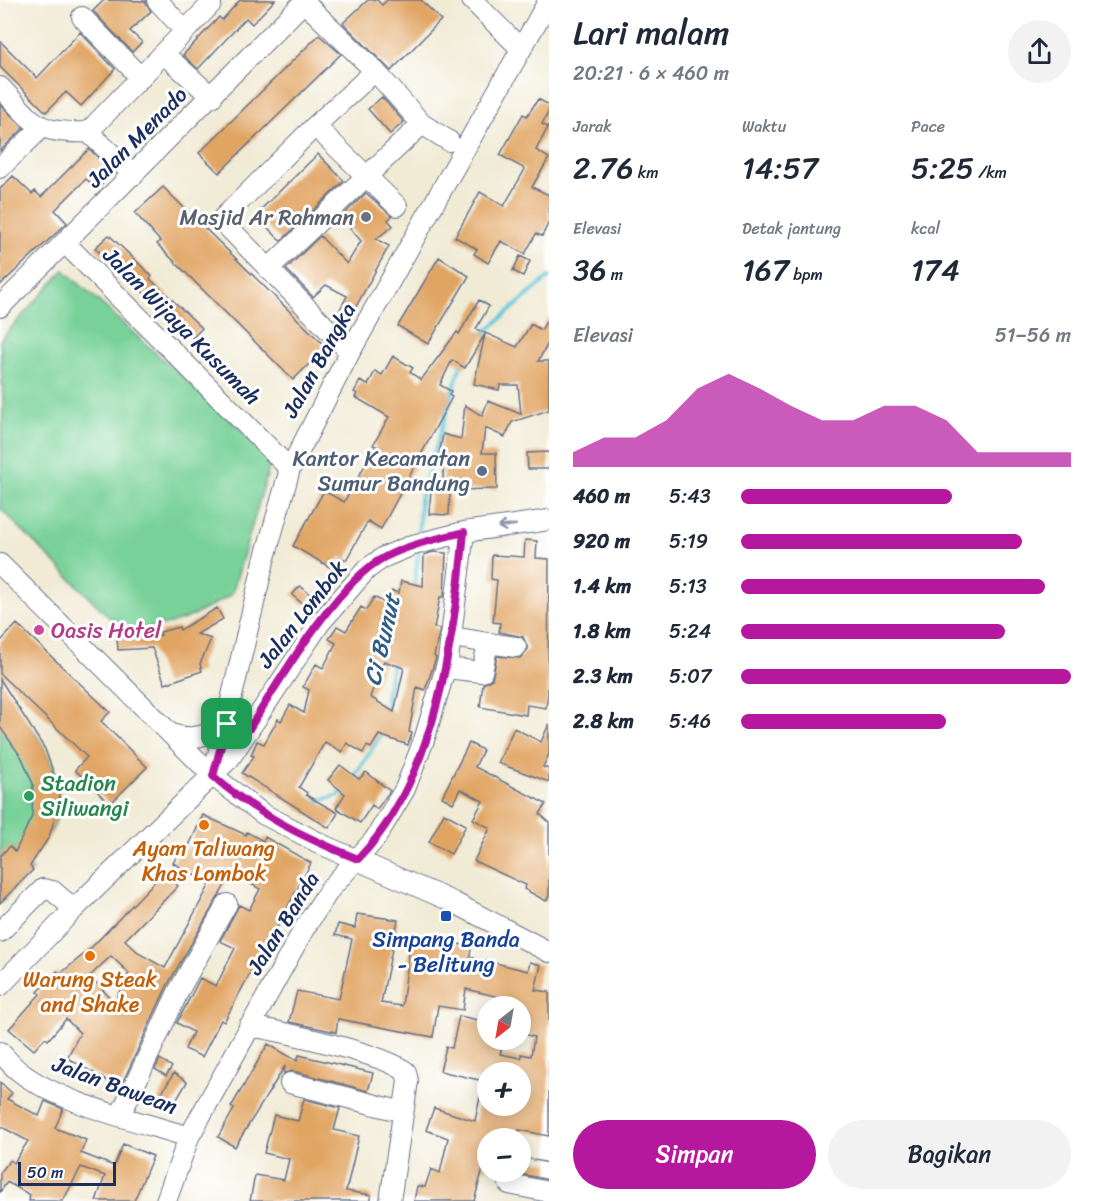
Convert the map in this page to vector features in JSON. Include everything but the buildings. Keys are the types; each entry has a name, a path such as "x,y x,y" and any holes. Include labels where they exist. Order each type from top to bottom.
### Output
{"street":[{"path":"472,0 521,49"},
{"name":"Jalan Bangka","path":"213,776 264,561 290,469 350,352 549,0"},
{"path":"305,1 375,71 422,124 449,141"},
{"name":"Jalan Menado","path":"0,307 212,97 305,1"},
{"path":"163,2 184,30"},
{"path":"88,132 211,4"},
{"path":"82,17 141,78"},
{"path":"164,54 212,97"},
{"path":"350,352 224,223 224,218 315,126 375,71"},
{"path":"0,87 41,128 54,132 88,132 134,175"},
{"path":"268,269 422,124"},
{"path":"315,126 397,206"},
{"path":"0,168 41,128"},
{"name":"Jalan Wijaya Kusumah","path":"65,243 290,469"},
{"name":"Jalan Lombok","path":"0,986 74,909 213,776 249,729 304,645 367,569 384,557 418,544 464,532 549,520"},
{"name":"Jalan Banda","path":"166,1201 189,1137 304,928 330,889 383,828 405,789 424,740 446,668 453,637 464,532"},
{"path":"0,564 213,776 263,814 325,846 453,902 549,952"},
{"path":"453,637 516,647"},
{"path":"446,668 482,672 488,643"},
{"path":"171,734 186,739 202,737 227,724 238,732 249,729"},
{"path":"0,932 43,890 53,891 74,909"},
{"path":"120,1116 179,990 228,904"},
{"path":"249,1026 275,1030 399,1066 406,1072 408,1081 390,1201"},
{"name":"Jalan Bawean","path":"0,1052 19,1072 44,1086 120,1116 189,1137"},
{"path":"290,1083 403,1112"},
{"path":"509,1184 549,1192"}],"green space":[{"path":"64,270 272,458 232,594 193,616 179,621 151,628 120,628 0,508 3,402 0,340"},
{"name":"Stadion Siliwangi","path":"0,695 26,721 47,753 58,789 58,808 52,831 28,865 33,870 0,903"}],"waterway":[{"name":"Ci Bunut","path":"483,334 549,277"},
{"name":"Ci Bunut","path":"419,537 420,499 462,362"},
{"name":"Ci Bunut","path":"414,587 419,550"},
{"name":"Ci Bunut","path":"387,713 386,698 393,661"},
{"name":"Ci Bunut","path":"352,780 382,734"},
{"name":"Ci Bunut","path":"312,803 339,795 346,789"}],"place":[{"name":"Masjid Ar Rahman","path":"366,217"},
{"name":"Kantor Kecamatan Sumur Bandung","path":"482,471"},
{"name":"Oasis Hotel","path":"39,630"},
{"name":"Stadion Siliwangi","path":"29,796"},
{"name":"Ayam Taliwang Khas Lombok","path":"204,825"},
{"name":"Simpang Banda - Belitung","path":"446,916"},
{"name":"Warung Steak and Shake","path":"90,956"}],"route":[{"path":"464,532 448,660 424,740 405,789 393,811 375,839 358,859 325,846 263,814 213,776 227,724 238,732 243,733 249,729 320,623 367,569 384,557 413,545 464,532"}]}
